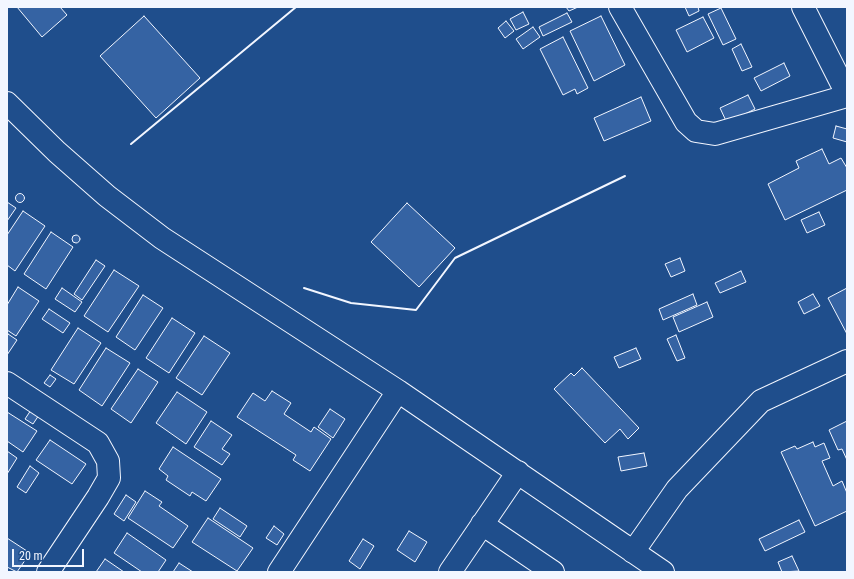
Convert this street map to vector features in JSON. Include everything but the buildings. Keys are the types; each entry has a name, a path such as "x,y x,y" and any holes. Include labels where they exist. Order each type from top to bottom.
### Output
{"street":[{"path":"620,7 686,122 696,131 715,134 847,95 803,7"},
{"path":"7,103 57,152 107,196 162,238 398,391 663,572"},
{"path":"633,552 677,489 761,401 847,361"},
{"path":"7,383 98,443 108,461 109,478 48,572"},
{"path":"279,572 398,391"},
{"path":"450,572 518,472"},
{"path":"482,524 553,572"}],"wall":[{"path":"131,144 296,7"},
{"path":"304,288 351,303 416,310 455,258 625,176"}]}
